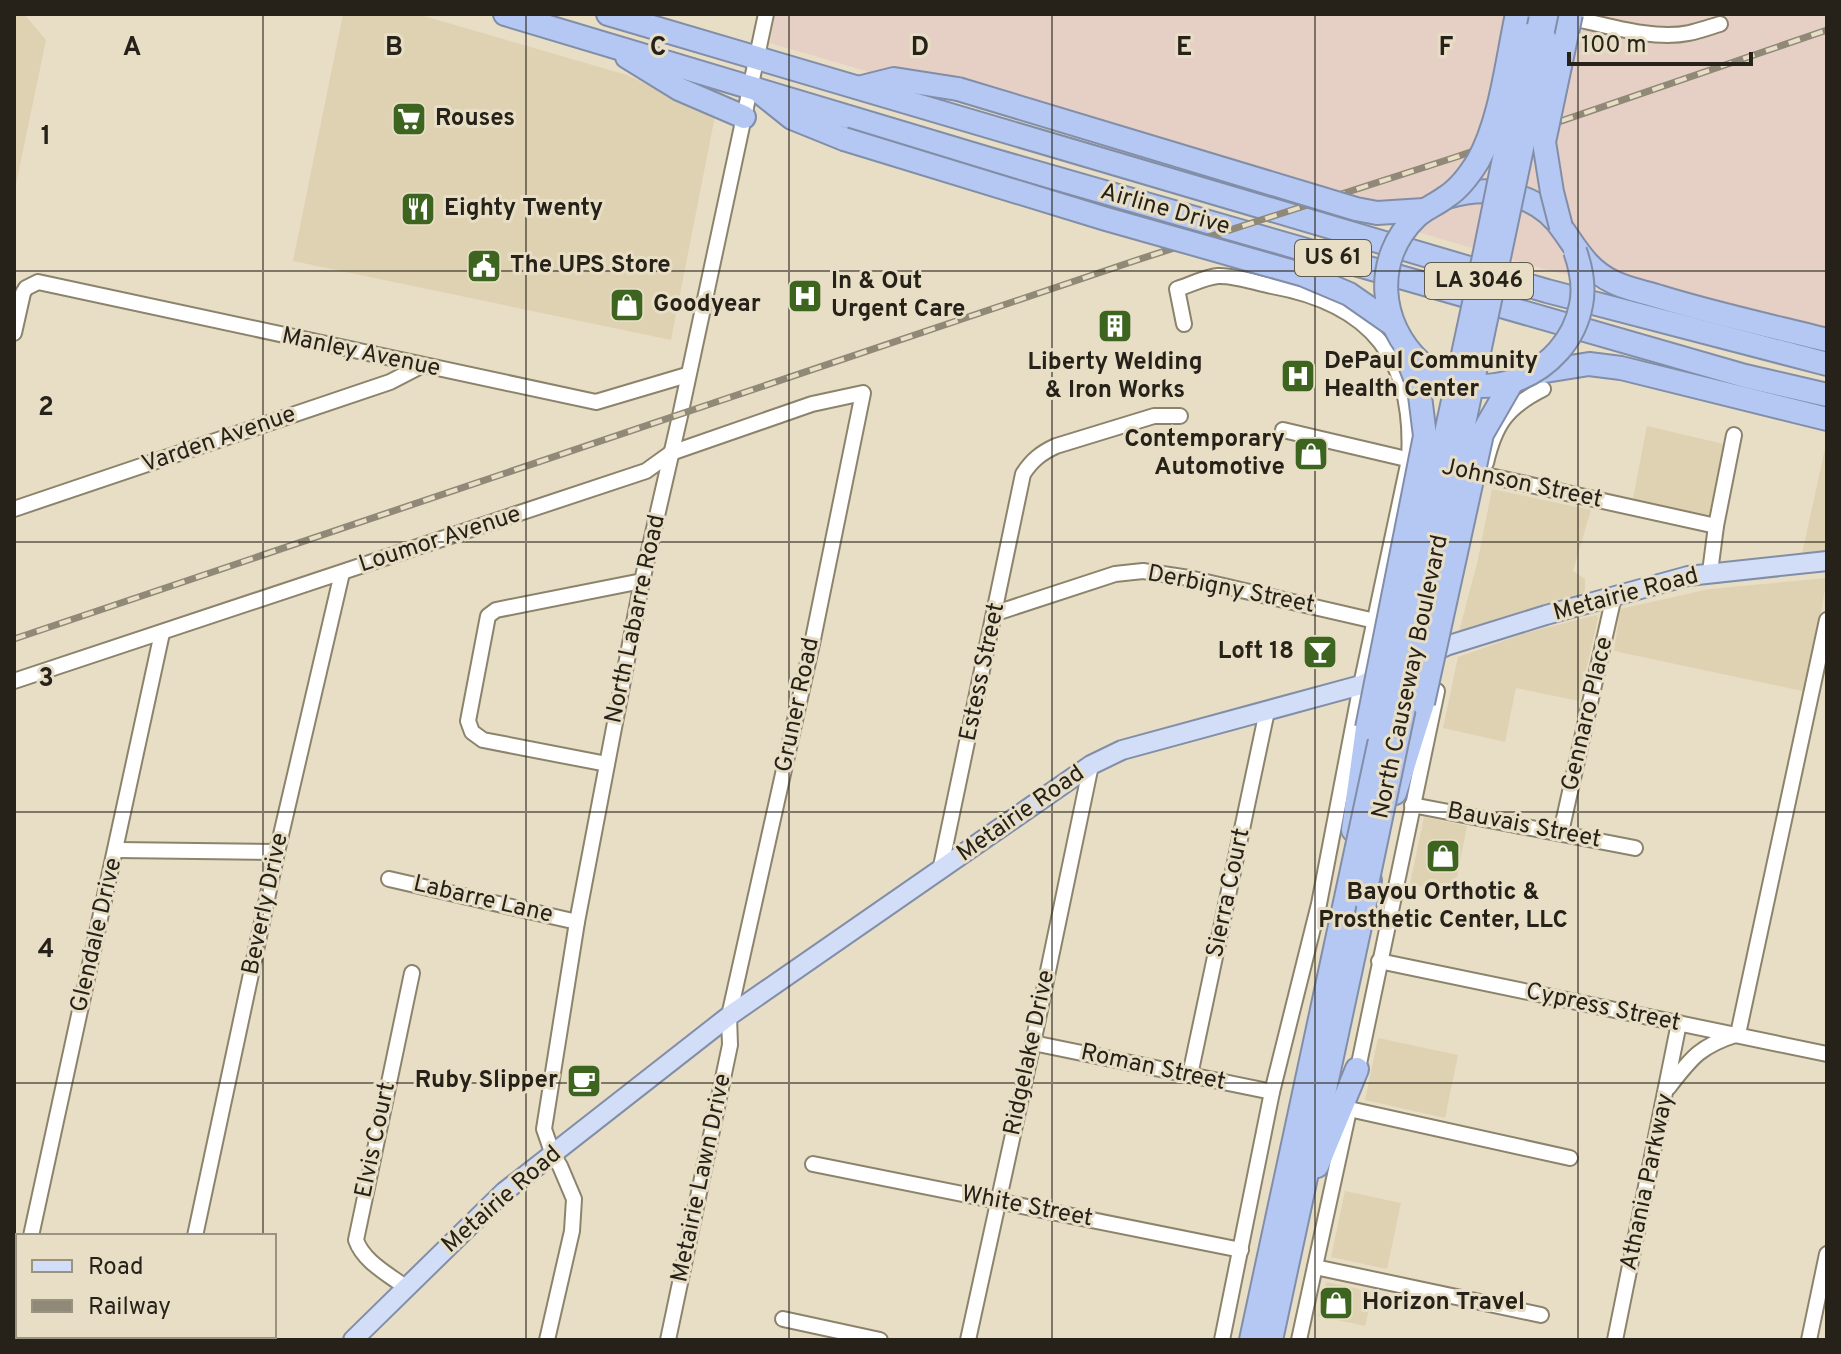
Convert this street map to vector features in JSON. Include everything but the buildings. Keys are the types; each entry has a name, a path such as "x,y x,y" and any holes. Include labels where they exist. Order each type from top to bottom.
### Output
{"highway":[{"name":"Airline Drive","path":"505,14 1019,168 1745,376 1827,395"},
{"name":"Airline Drive","path":"608,14 1547,291 1827,364"},
{"path":"1447,197 1469,175 1487,142 1517,14"},
{"name":"North Causeway Boulevard","path":"1355,897 1552,14"},
{"path":"1561,227 1544,142 1579,16"},
{"name":"North Causeway Boulevard","path":"1271,1340 1303,1192 1355,897 1531,25"},
{"path":"614,46 635,63 679,89 744,117"},
{"path":"859,88 894,79 958,89 1356,209 1377,213 1424,210"},
{"path":"751,86 792,118 844,139 1106,219 1304,275 1349,294 1396,332 1411,355 1441,376 1476,386 1538,381 1589,364 1621,368 1827,419"},
{"path":"1355,897 1357,787 1425,436 1419,388 1396,332 1385,283 1391,255 1404,230 1424,210 1447,197 1467,191 1509,193 1529,200 1546,212 1561,227 1589,267 1613,283 1695,308 1827,340"},
{"path":"1538,381 1578,320 1583,285 1575,251"},
{"path":"1355,897 1423,703 1482,434 1512,382"},
{"name":"North Causeway Boulevard","path":"1251,1340 1350,923"},
{"path":"1303,1192 1324,1154 1357,1069"}],"main road":[{"name":"Metairie Road","path":"353,1340 504,1192 729,1016 1091,765 1122,750 1361,685 1446,646 1614,596 1710,572 1827,561"}],"street":[{"name":"North Labarre Road","path":"547,1340 572,1231 574,1199 544,1129 577,922 642,581 766,14"},
{"path":"1552,14 1579,16 1657,33 1687,34 1720,24"},
{"name":"North Causeway Boulevard","path":"1184,324 1177,289 1218,276 1297,290 1333,303 1375,335 1393,360 1408,403 1411,430 1409,460 1319,904 1272,1092 1222,1340"},
{"name":"Manley Avenue","path":"14,333 23,293 38,282 596,402 687,375"},
{"name":"Varden Avenue","path":"14,509 390,382 421,366"},
{"name":"North Causeway Boulevard","path":"1299,1340 1483,474 1500,424 1538,381"},
{"name":"Loumor Avenue","path":"14,681 646,471 671,453 812,404 863,393"},
{"name":"Gruner Road","path":"729,1016 815,630 863,393"},
{"name":"Estess Street","path":"940,871 1023,474 1041,453 1056,446 1154,416 1180,416"},
{"name":"Johnson Street","path":"1283,430 1716,526"},
{"path":"1710,572 1734,435"},
{"name":"Derbigny Street","path":"996,613 1115,574 1143,571 1189,578 1375,621"},
{"name":"Beverly Drive","path":"195,1234 277,852 342,573"},
{"path":"607,764 483,740 472,732 468,721 485,631 488,616 496,610 642,581"},
{"name":"Gennaro Place","path":"1561,832 1614,596"},
{"path":"1668,1088 1691,1058 1712,1042 1738,1034 1827,620"},
{"name":"Glendale Drive","path":"31,1234 162,633"},
{"name":"Sierra Court","path":"1190,1075 1267,711"},
{"name":"Ridgelake Drive","path":"968,1340 1091,765"},
{"name":"Bauvais Street","path":"1412,805 1635,848"},
{"path":"117,850 277,852"},
{"name":"Labarre Lane","path":"389,879 577,922"},
{"name":"Cypress Street","path":"1379,961 1827,1054"},
{"name":"Elvis Court","path":"405,1287 375,1265 359,1248 356,1240 412,973"},
{"name":"Metairie Lawn Drive","path":"668,1340 730,1045 729,1016"},
{"name":"Athania Parkway","path":"1615,1340 1679,1023"},
{"name":"Roman Street","path":"1033,1043 1272,1092"},
{"path":"1349,1109 1570,1158"},
{"name":"White Street","path":"813,1164 1241,1250"},
{"path":"1809,1340 1827,1254"},
{"path":"1315,1267 1541,1315"},
{"path":"783,1319 880,1340"}],"shaded area":[{"path":"14,14 24,14 46,40 14,194"},
{"path":"343,14 417,14 627,75 715,116 671,340 293,261"},
{"path":"775,14 1827,14 1827,337 1551,271 770,43"},
{"path":"1647,426 1728,445 1712,517 1707,519 1632,503"},
{"path":"1827,439 1827,552 1802,554"},
{"path":"1492,489 1591,510 1573,571 1585,579 1585,596 1458,636 1478,559"},
{"path":"1827,578 1807,692 1614,651 1620,609 1709,589"},
{"path":"1596,615 1598,618 1579,701 1516,688 1505,742 1443,728 1458,657 1526,633"},
{"path":"1424,817 1467,826 1454,893 1410,884"},
{"path":"1378,1038 1458,1055 1445,1118 1365,1100"},
{"path":"1345,1191 1401,1203 1387,1269 1331,1257"},
{"path":"1326,1282 1373,1292 1365,1326 1318,1316"}],"railway":[{"path":"14,639 1827,30"}],"place":[{"name":"Rouses","path":"409,119"},
{"name":"Eighty Twenty","path":"418,209"},
{"name":"The UPS Store","path":"484,266"},
{"name":"In & Out Urgent Care","path":"805,296"},
{"name":"Goodyear","path":"627,305"},
{"name":"Liberty Welding & Iron Works","path":"1115,326"},
{"name":"DePaul Community Health Center","path":"1298,376"},
{"name":"Contemporary Automotive","path":"1311,454"},
{"name":"Loft 18","path":"1320,652"},
{"name":"Bayou Orthotic & Prosthetic Center, LLC","path":"1443,856"},
{"name":"Ruby Slipper","path":"584,1081"},
{"name":"Horizon Travel","path":"1336,1303"}]}
